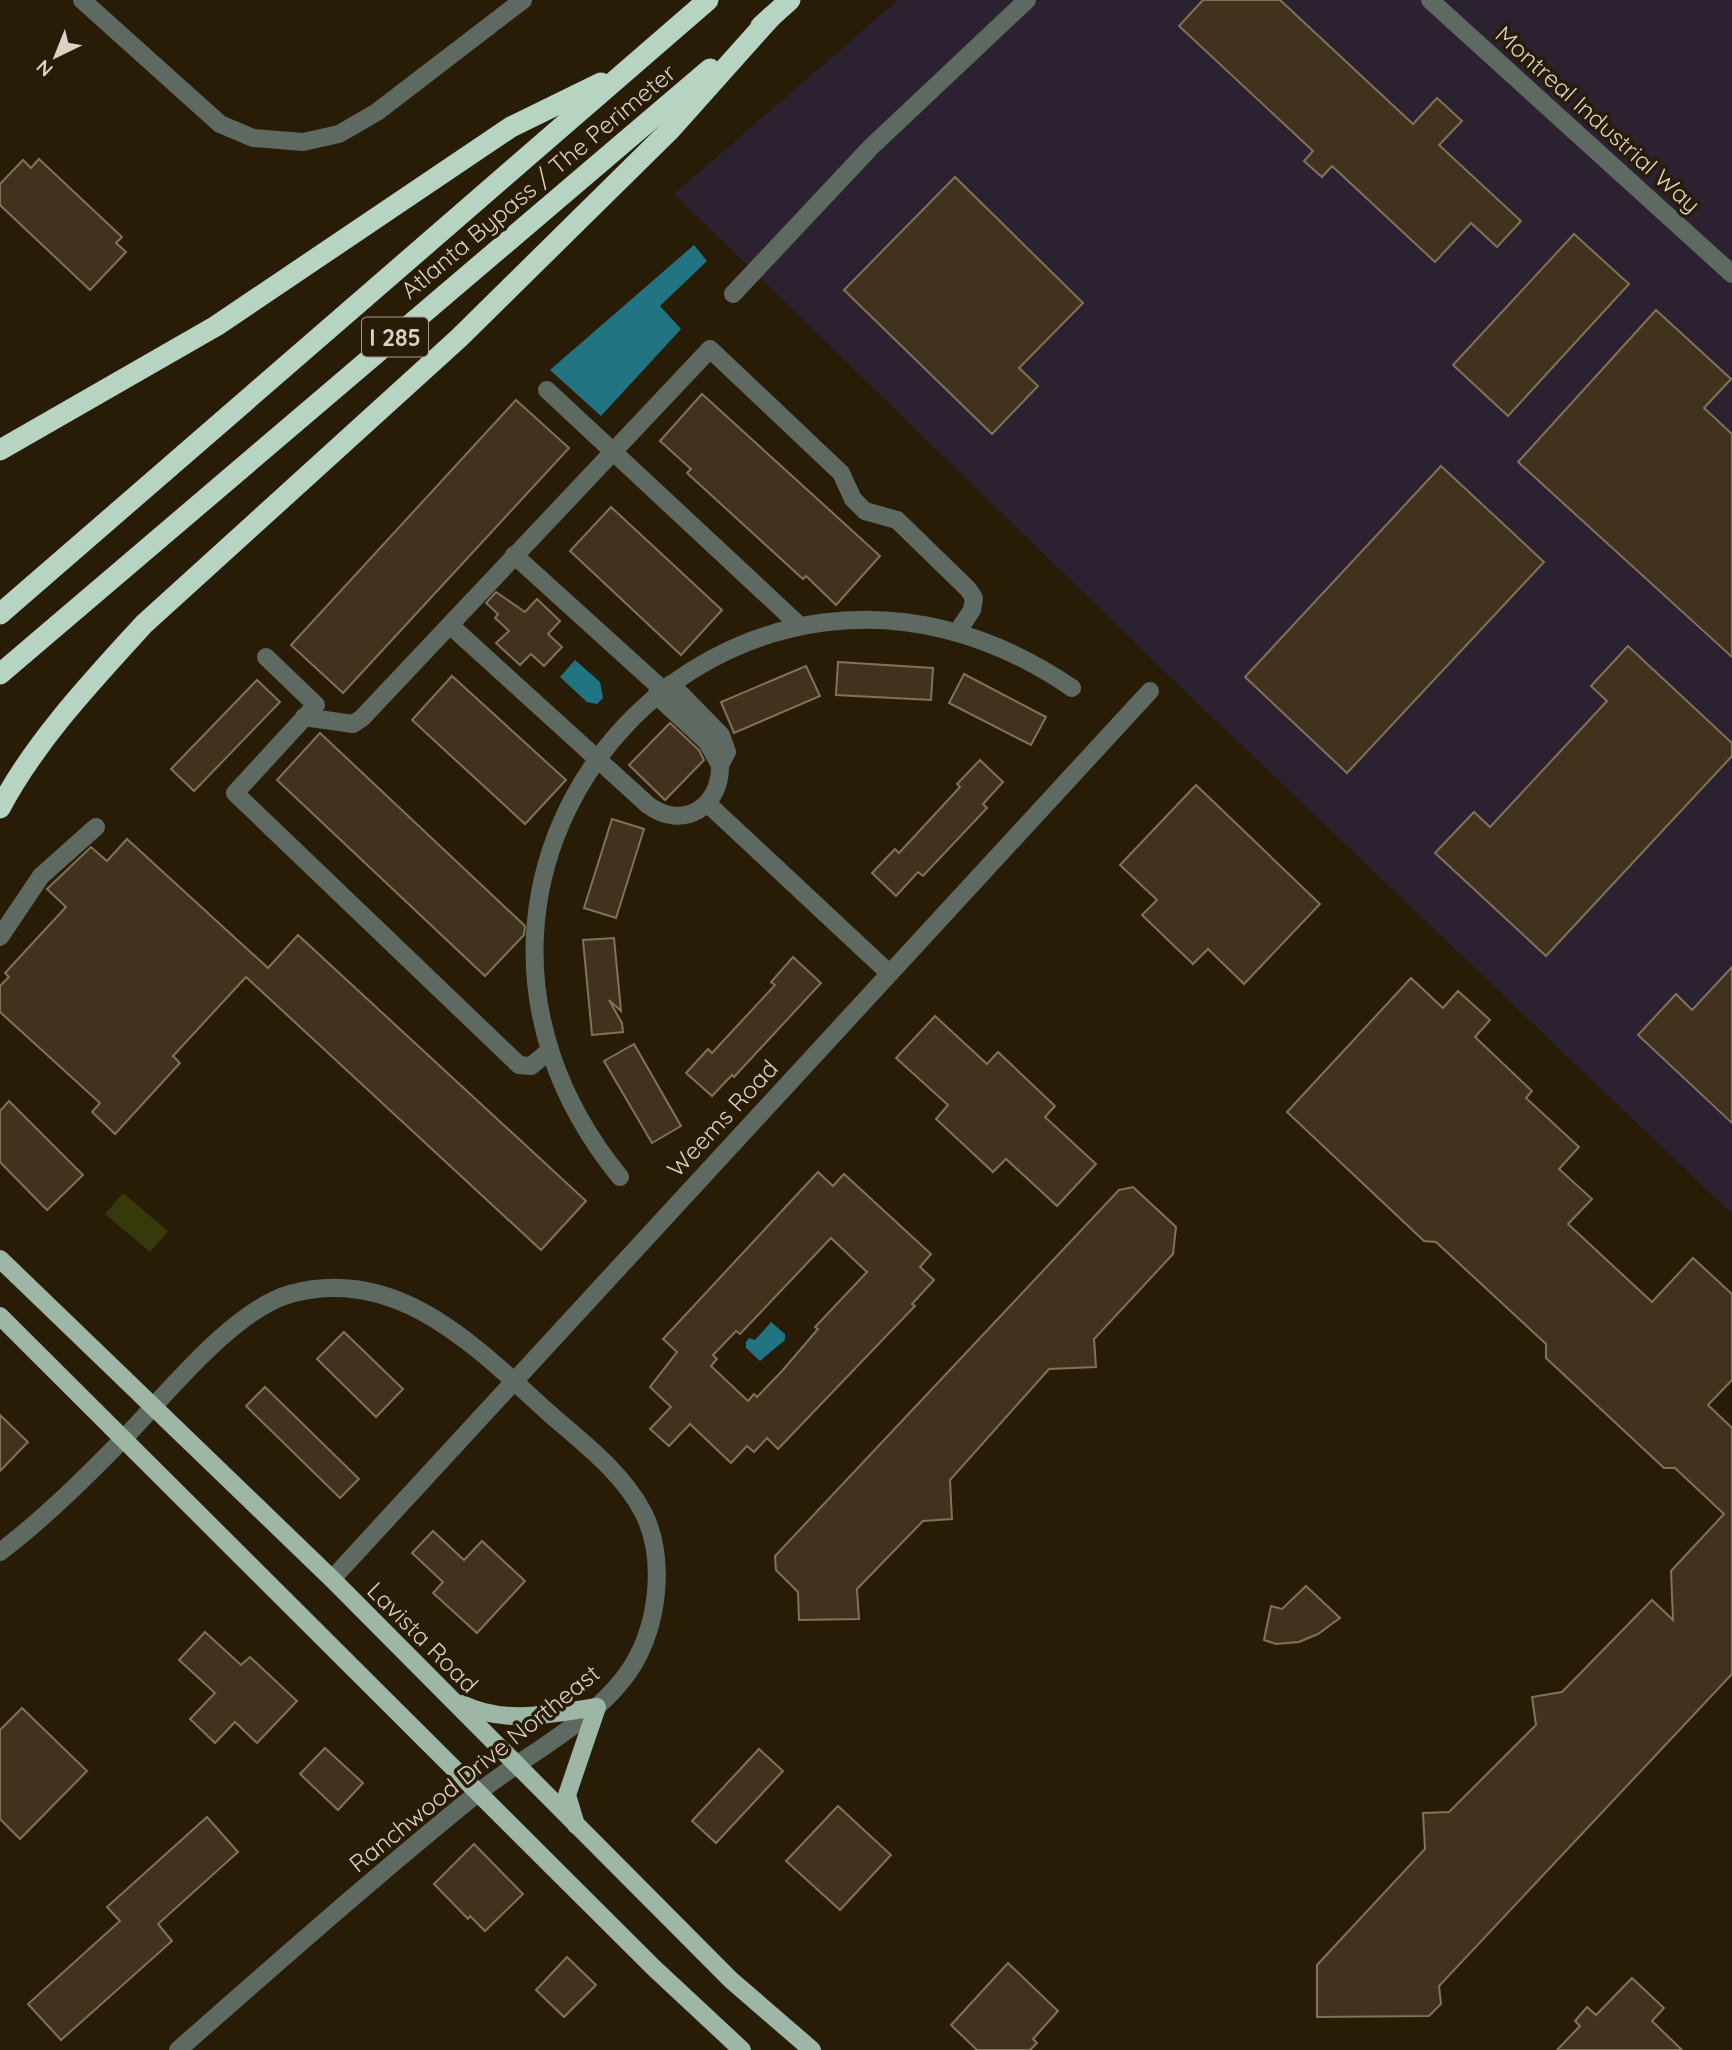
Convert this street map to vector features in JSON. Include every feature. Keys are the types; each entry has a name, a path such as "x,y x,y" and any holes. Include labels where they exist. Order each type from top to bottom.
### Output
{"highway":[{"name":"Atlanta Bypass / The Perimeter","path":"0,614 708,0"},
{"name":"Atlanta Bypass / The Perimeter","path":"0,674 790,0"},
{"path":"0,808 13,783 89,686 144,624 459,338 670,130 771,18"},
{"path":"0,450 216,326 511,127 628,69"}],"main road":[{"name":"Lavista Road","path":"0,1259 332,1579 731,1980 812,2050"},
{"path":"0,1316 654,1968 743,2050"},
{"path":"449,1699 484,1715 494,1716 530,1717 597,1707 567,1795 578,1828"}],"street":[{"path":"82,0 220,124 253,138 303,142 339,134 377,112 523,0"},
{"path":"733,294 871,147 1027,0"},
{"name":"Montreal Industrial Way","path":"1430,0 1732,274"},
{"path":"304,717 353,724 451,626 514,555 710,349 841,473 853,499 865,511 897,520 968,589 974,598 972,610 958,631"},
{"path":"547,390 800,626"},
{"path":"451,626 648,805 667,816 690,816 708,804 719,785 720,765 727,752 721,735 663,690 514,555"},
{"path":"620,1177 583,1126 549,1051 535,975 537,911 542,880 562,819 596,760 634,715 663,690 739,645 800,626 863,619 895,620 958,631 1017,654 1072,688"},
{"path":"266,657 316,705 235,793 519,1065 531,1066 549,1051"},
{"name":"Weems Road","path":"332,1579 1150,691"},
{"path":"708,804 889,973"},
{"path":"0,937 41,876 96,827"},
{"name":"Ranchwood Drive Northeast","path":"0,1552 24,1533 124,1438 246,1315 285,1295 322,1287 373,1291 416,1307 454,1330 514,1379 604,1462 625,1486 643,1513 656,1553 656,1582 646,1635 624,1679 597,1707 478,1792 178,2050"}],"shaded area":[{"path":"898,0 1732,0 1732,1214 1164,671 674,194"}],"green space":[{"path":"123,1193 168,1231 150,1252 105,1214"}],"water":[{"path":"694,245 707,261 660,306 681,329 601,416 550,370"},
{"path":"575,660 600,682 603,698 597,704 587,702 560,677"},
{"path":"771,1322 785,1334 785,1340 760,1361 746,1348 746,1342 749,1338 755,1340"}],"building":[{"path":"1203,0 1280,0 1413,124 1437,98 1462,121 1439,145 1521,221 1497,247 1471,223 1435,262 1332,166 1322,177 1304,161 1313,151 1179,26"},
{"path":"39,159 122,237 116,243 126,252 90,290 0,205 0,184 23,160 31,168"},
{"path":"955,177 1083,303 1019,368 1038,386 992,434 844,290"},
{"path":"1574,234 1629,284 1508,416 1453,365"},
{"path":"1656,310 1731,379 1704,408 1732,434 1732,657 1518,462"},
{"path":"702,394 880,556 836,605 806,576 803,579 687,473 691,469 660,441"},
{"path":"516,400 569,448 343,693 291,645"},
{"path":"1441,466 1544,562 1347,773 1245,677"},
{"path":"611,507 722,610 681,655 570,551"},
{"path":"496,592 525,612 537,599 560,621 548,634 562,647 544,666 531,654 520,665 496,643 509,631 495,618 498,614 486,603"},
{"path":"1628,646 1732,743 1732,756 1546,956 1435,853 1474,812 1490,827 1607,701 1591,686"},
{"path":"838,662 933,668 931,700 836,695"},
{"path":"806,666 820,696 734,733 721,702"},
{"path":"964,674 1046,717 1031,745 949,703"},
{"path":"452,676 566,780 525,824 412,720"},
{"path":"257,680 280,702 194,791 171,769"},
{"path":"670,723 699,750 704,760 665,800 629,765"},
{"path":"320,733 525,926 524,935 485,976 277,780"},
{"path":"980,760 1003,782 983,804 987,808 923,876 918,872 896,896 872,873 895,849 899,853 960,787 957,784"},
{"path":"1196,785 1320,904 1244,984 1208,949 1193,964 1142,915 1157,900 1120,865"},
{"path":"612,819 644,829 616,918 584,908"},
{"path":"127,839 268,968 298,935 586,1201 541,1250 246,977 173,1056 180,1063 115,1134 92,1112 100,1103 0,1012 0,986 9,977 5,973 66,907 47,889 91,847 107,861"},
{"path":"614,938 621,1011 609,1000 622,1023 623,1032 592,1035 583,940"},
{"path":"793,957 821,983 734,1077 732,1075 712,1096 686,1073 708,1049 712,1053 775,985 771,982"},
{"path":"1732,967 1732,1123 1638,1035 1676,994 1692,1010"},
{"path":"1411,978 1443,1008 1458,991 1490,1020 1475,1037 1532,1091 1526,1098 1579,1147 1559,1169 1592,1199 1568,1224 1652,1302 1693,1258 1732,1294 1732,1380 1708,1405 1732,1428 1732,1674 1439,1986 1441,2004 1429,2016 1317,2017 1317,1965 1425,1849 1423,1813 1449,1812 1536,1725 1532,1697 1562,1692 1652,1600 1673,1620 1671,1571 1724,1514 1675,1468 1664,1468 1546,1358 1546,1344 1436,1242 1424,1241 1287,1112"},
{"path":"935,1016 987,1064 998,1052 1055,1106 1045,1117 1096,1164 1057,1206 1006,1159 993,1172 936,1119 948,1105 896,1058"},
{"path":"634,1044 681,1126 652,1143 604,1061"},
{"path":"9,1101 83,1175 47,1210 0,1162 0,1111"},
{"path":"818,1172 833,1186 844,1174 931,1254 920,1267 934,1280 912,1304 915,1306 778,1449 767,1438 754,1452 747,1446 731,1463 690,1424 669,1446 650,1429 671,1407 650,1387 677,1352 663,1339","holes":["831,1238 867,1272 815,1327 818,1329 757,1397 754,1394 748,1401 711,1366 717,1359 713,1355 736,1331 740,1334"]},
{"path":"1133,1187 1176,1227 1173,1254 1094,1339 1096,1367 1049,1369 950,1480 952,1519 923,1521 857,1589 859,1619 799,1620 798,1592 776,1570 775,1556 1119,1190"},
{"path":"344,1332 403,1389 376,1417 317,1359"},
{"path":"265,1387 359,1479 340,1498 246,1406"},
{"path":"0,1415 28,1442 0,1471"},
{"path":"433,1531 464,1560 482,1541 525,1581 477,1633 433,1593 443,1582 412,1553"},
{"path":"1306,1586 1340,1618 1318,1634 1299,1642 1276,1644 1264,1640 1271,1606 1282,1609"},
{"path":"205,1632 241,1665 250,1657 297,1701 257,1743 235,1722 215,1743 190,1719 215,1693 179,1660"},
{"path":"22,1708 87,1771 20,1839 0,1819 0,1730"},
{"path":"325,1748 363,1783 338,1810 300,1774"},
{"path":"759,1749 783,1771 716,1843 692,1821"},
{"path":"838,1806 891,1855 840,1910 786,1861"},
{"path":"207,1817 238,1852 158,1924 172,1941 61,2040 28,2004 120,1921 107,1907"},
{"path":"474,1844 523,1894 485,1931 470,1916 468,1919 434,1884"},
{"path":"567,1957 596,1985 564,2017 536,1990"},
{"path":"1008,1963 1058,2011 1033,2039 1037,2043 1030,2050 977,2050 951,2025"},
{"path":"1632,1978 1664,2008 1652,2021 1682,2050 1557,2050 1580,2026 1575,2021 1587,2007 1596,2015"}]}
